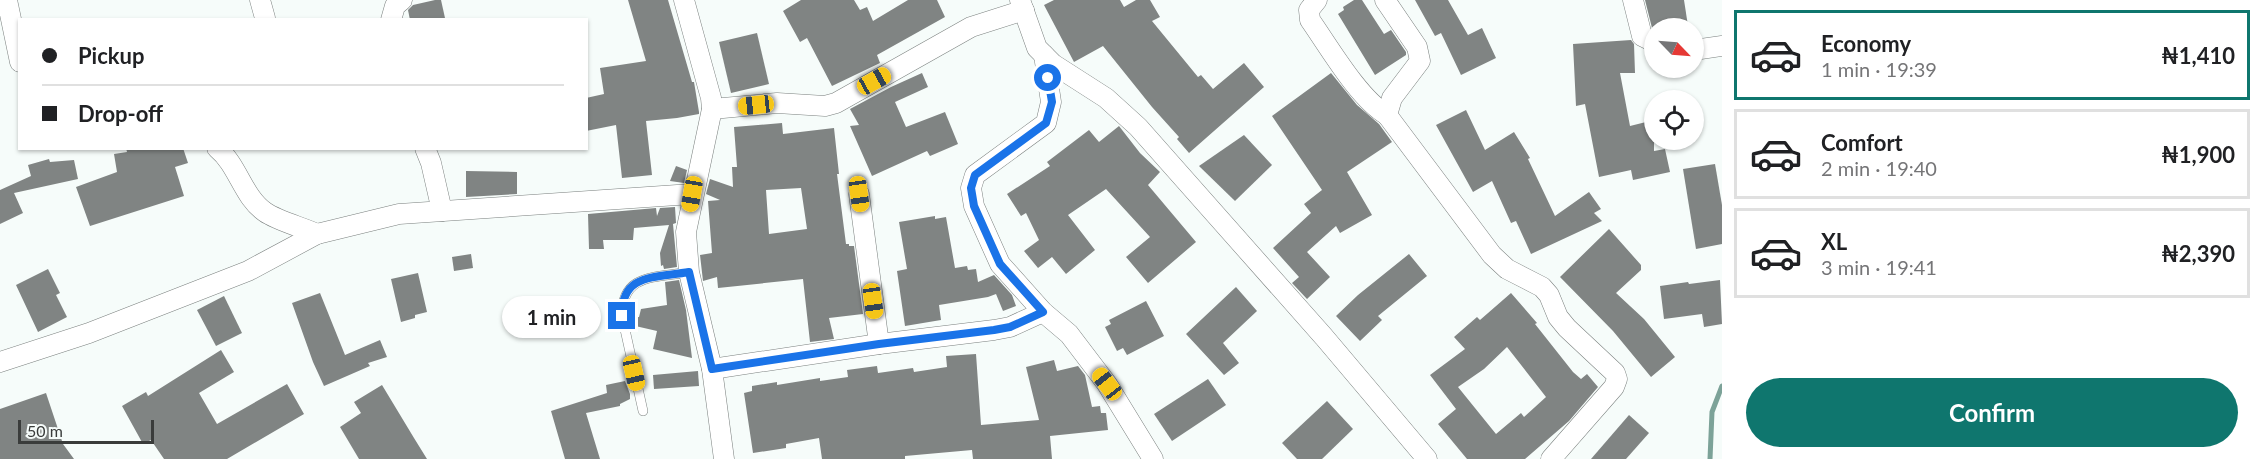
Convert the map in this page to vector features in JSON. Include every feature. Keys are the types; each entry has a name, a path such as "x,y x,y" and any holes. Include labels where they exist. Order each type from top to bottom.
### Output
{"street":[{"path":"7,0 17,32"},
{"path":"392,18 395,6 402,0"},
{"path":"684,0 712,109 692,194 686,232 689,272 712,369 724,459"},
{"path":"1317,0 1309,10 1310,20 1364,95 1377,109 1387,115 1492,255 1507,269 1542,287 1549,295 1558,317 1567,328 1615,373 1617,379 1614,387 1551,459"},
{"path":"1385,0 1418,47 1420,61 1392,98 1387,115"},
{"path":"1633,0 1644,37"},
{"path":"712,109 777,102 825,106 836,103 971,27 1022,5 1037,48 1053,64 1106,98 1138,128 1324,337 1427,459"},
{"path":"1704,49 1722,46"},
{"path":"1044,55 1052,102 1046,123 975,175 971,188 974,206 1000,264 1043,312 1069,334 1107,384 1153,459"},
{"path":"219,150 265,212 317,234"},
{"path":"426,150 442,211"},
{"path":"0,362 89,333 248,271 317,234 399,214 692,194"},
{"path":"859,194 879,344"},
{"path":"712,369 879,344 994,330 1010,327 1043,312"}],"lane":[{"path":"643,411 622,316 625,293 633,284 689,272"}],"building":[{"path":"441,0 445,18 410,18 408,10 413,5"},
{"path":"628,0 668,0 692,82 694,82 699,114 646,121 652,175 622,178 616,125 588,131 588,98 604,94 600,68 646,61"},
{"path":"801,0 854,0 860,10 867,7 873,21 908,0 937,0 945,17 877,55 880,63 832,86 807,38 800,42 783,11"},
{"path":"1054,0 1120,0 1124,7 1136,0 1150,0 1160,17 1152,21 1198,77 1201,75 1213,89 1244,63 1264,87 1189,153 1177,139 1179,137 1103,46 1074,62 1044,5"},
{"path":"1354,0 1362,0 1384,34 1391,30 1406,52 1406,55 1375,75 1338,14 1344,10 1343,7"},
{"path":"1415,0 1448,0 1468,35 1482,28 1496,58 1461,75 1441,33 1435,36"},
{"path":"1645,0 1684,0 1687,18 1650,18"},
{"path":"757,33 769,84 731,93 719,42"},
{"path":"1631,40 1634,44 1635,73 1620,73 1630,126 1644,122 1644,150 1665,150 1670,172 1633,180 1631,170 1599,177 1585,104 1576,106 1573,44"},
{"path":"922,73 928,87 895,102 906,127 945,112 958,144 930,156 927,151 872,176 850,126 859,125 850,109"},
{"path":"1331,73 1357,105 1379,124 1392,142 1347,172 1372,215 1340,233 1336,226 1307,252 1330,277 1307,299 1292,283 1299,277 1273,248 1311,213 1304,204 1322,190 1272,116"},
{"path":"1466,110 1485,150 1514,132 1530,158 1528,159 1555,216 1589,192 1601,209 1594,213 1602,221 1531,254 1516,221 1511,223 1492,181 1473,192 1436,125"},
{"path":"782,123 783,134 834,128 846,244 854,246 863,314 829,318 834,339 810,342 803,279 718,288 717,277 703,281 700,255 712,253 708,201 720,200 706,194 710,179 733,187 732,167 737,167 734,127","holes":["801,188 807,229 769,234 766,190"]},
{"path":"1119,126 1140,153 1160,172 1148,185 1196,242 1148,283 1126,257 1150,237 1106,189 1068,215 1095,250 1066,274 1052,257 1038,268 1024,251 1039,240 1026,213 1021,216 1007,194 1050,166 1047,162 1089,130 1099,142"},
{"path":"1244,135 1272,165 1235,201 1199,166"},
{"path":"126,150 184,150 188,163 175,167 184,196 90,226 76,187 117,172 114,154 127,152"},
{"path":"49,159 50,162 74,160 78,179 14,193 23,213 0,224 0,190 31,176 28,165"},
{"path":"1715,164 1722,205 1722,244 1696,249 1683,169"},
{"path":"676,166 687,170 684,183 670,181"},
{"path":"466,171 517,172 517,194 466,197"},
{"path":"675,207 676,223 673,224 677,267 664,269 663,265 661,266 660,253 669,225 634,228 633,240 603,240 604,249 589,249 588,214 656,208 657,216 660,208"},
{"path":"935,216 935,219 946,217 955,268 967,266 968,270 976,269 978,282 994,275 1012,295 1016,306 1003,311 996,294 939,305 941,320 905,326 897,271 907,269 899,222"},
{"path":"1609,229 1641,265 1641,270 1616,293 1644,319 1675,357 1651,377 1613,331 1560,277"},
{"path":"471,254 473,268 454,271 452,257"},
{"path":"1409,254 1427,276 1378,316 1382,320 1360,341 1336,316"},
{"path":"48,269 60,293 56,295 67,317 38,332 16,285"},
{"path":"418,273 427,312 401,322 391,279"},
{"path":"679,280 686,310 692,358 653,349 657,331 631,325 629,318 639,317 641,309 667,305 665,282"},
{"path":"1720,280 1722,324 1704,327 1702,314 1664,319 1660,286"},
{"path":"1236,287 1257,311 1223,343 1239,363 1224,375 1186,334"},
{"path":"320,293 345,355 380,340 387,357 368,363 370,366 324,386 292,303"},
{"path":"1511,293 1537,323 1535,324 1573,372 1581,379 1587,374 1598,387 1569,421 1525,459 1467,459 1438,424 1456,409 1430,375 1465,349 1454,337 1477,317 1480,320","holes":["1507,347 1546,397 1524,417 1521,413 1496,434 1458,387 1484,369"]},
{"path":"224,296 242,333 216,346 197,310"},
{"path":"1146,301 1164,336 1127,355 1123,348 1117,351 1105,327 1111,324 1109,320"},
{"path":"221,350 234,372 199,393 217,424 287,384 304,414 227,459 164,459 151,440 143,444 122,406 146,392 148,396"},
{"path":"976,354 981,425 1039,420 1026,367 1054,360 1057,371 1078,366 1085,375 1092,407 1100,406 1101,413 1106,413 1108,430 1050,436 1052,459 973,459 972,450 905,456 905,459 822,459 819,438 786,444 786,448 753,453 744,393 752,391 752,386 848,377 847,370 877,366 878,373 913,368 914,372 947,367 946,356"},
{"path":"698,371 699,386 654,389 653,375"},
{"path":"1208,379 1226,405 1172,441 1154,414"},
{"path":"625,381 630,399 620,406 586,413 600,459 565,459 551,411 607,393 606,385"},
{"path":"382,385 427,459 359,459 340,427 361,413 354,402"},
{"path":"46,393 63,444 74,459 0,459 0,409"},
{"path":"1327,401 1353,429 1322,459 1297,459 1282,443"},
{"path":"1629,415 1649,433 1626,459 1591,459"}],"waterway":[{"path":"1710,459 1712,412 1722,386"}],"route":[{"path":"622,316 625,293 633,284 652,278 689,272 712,369 879,344 994,330 1010,327 1043,312 1000,264 974,206 971,188 975,175 1046,123 1052,102 1048,78"}]}
